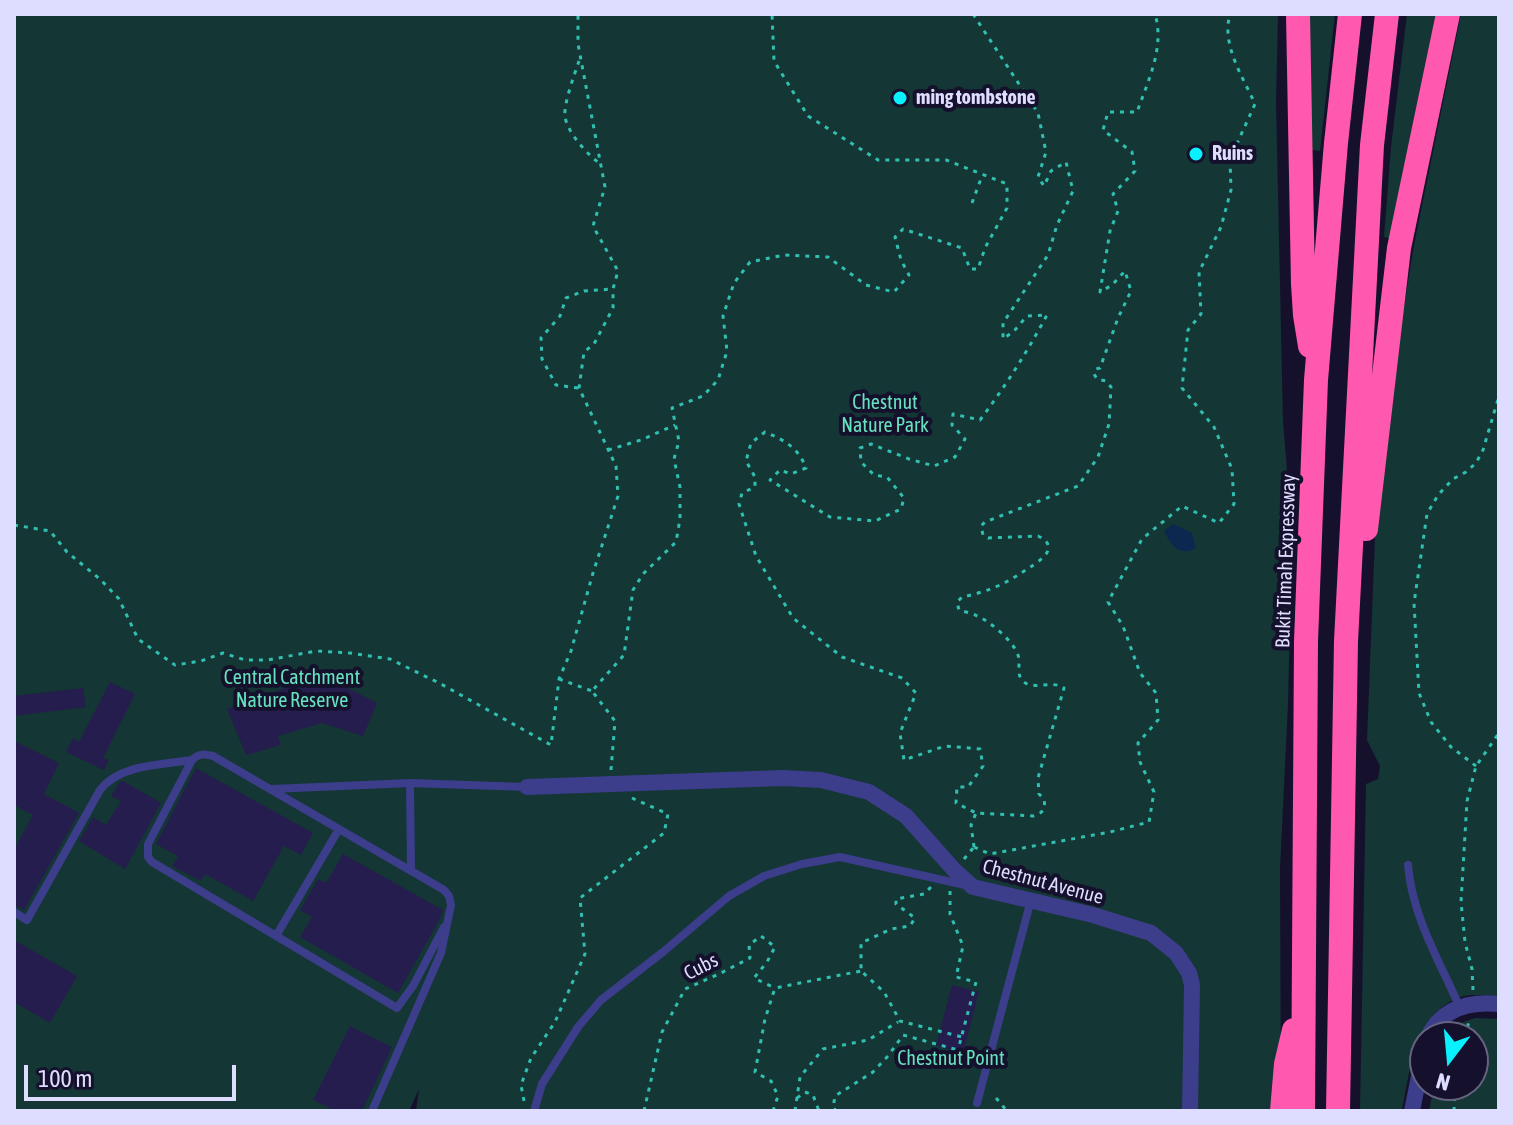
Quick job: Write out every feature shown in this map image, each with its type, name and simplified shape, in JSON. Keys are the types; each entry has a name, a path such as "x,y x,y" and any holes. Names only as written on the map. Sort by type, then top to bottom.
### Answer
{"highway":[{"path":"1298,14 1303,284 1316,380"},
{"name":"Bukit Timah Expressway","path":"1303,1111 1306,641 1316,380 1350,14"},
{"path":"1338,1111 1346,641 1372,145 1387,14"},
{"path":"1346,641 1366,536 1399,248 1448,14"},
{"path":"1282,1111 1286,1064 1304,989"}],"street":[{"name":"Chestnut Avenue","path":"527,787 783,778 821,780 869,792 906,816 973,887 1140,928 1176,953 1189,973 1192,985 1190,1111"},
{"path":"1440,1021 1466,1005 1499,1004"}],"lane":[{"path":"372,1111 441,953 450,916 451,905 444,890 213,756 204,754 192,760 148,844 148,857 152,862 397,1008 413,986 450,916"},
{"path":"14,912 27,920 100,790 110,779 124,771 192,760"},
{"path":"270,789 410,783 527,787"},
{"path":"410,783 411,871"},
{"path":"276,936 339,829"},
{"path":"534,1111 542,1084 578,1027 601,1000 729,896 764,876 802,864 840,857 973,887"},
{"path":"1408,865 1412,890 1437,962 1466,1005"},
{"path":"977,1103 1031,900"}],"path":[{"path":"14,525 50,531 67,552 119,599 138,639 175,665 201,661 223,653 245,660 268,660 316,651 390,659 551,745 559,679 571,651 618,496 616,466 579,388 584,352 594,344 613,308 613,289 618,271 593,226 605,187 580,57 578,14"},
{"path":"592,691 624,655 633,590 643,574 676,542 680,487 674,459 679,441 672,408 703,396 718,380 727,351 723,316 734,283 750,262 784,255 828,257 866,285 894,292 909,275 895,237 903,229 962,248 970,269 978,269 985,248 1007,208 1007,184 946,160 878,160 808,116 774,61 772,14"},
{"path":"973,14 1038,113 1046,152 1038,177 1044,186 1051,171 1066,162 1073,191 1057,225 1048,255 1003,323 1003,339 1027,316 1047,315 1016,371 980,420 953,414 952,425 965,439 955,457 934,466 871,444 860,448 861,462 874,475 887,477 904,498 901,509 875,521 830,517 770,480 780,470 791,474 806,468 802,457 785,440 765,432 751,443 746,461 755,477 755,487 742,493 739,504 756,556 793,618 842,657 902,678 916,693 900,733 904,760 945,746 980,749 983,766 968,787 957,787 956,803 976,813 1033,816 1045,807 1037,786 1038,778 1064,688 1057,684 1031,685 1024,682 1014,647 989,622 959,610 957,602 962,597 1006,583 1046,556 1048,544 1038,536 988,538 983,535 981,526 1078,486 1098,457 1109,424 1111,387 1094,374 1100,368 1131,291 1125,271 1100,292 1110,231 1118,211 1113,194 1135,171 1132,152 1103,130 1108,112 1137,112 1156,60 1159,27 1155,14"},
{"path":"976,813 971,825 974,847 990,854 1149,822 1154,792 1140,762 1138,743 1158,720 1156,693 1140,673 1123,626 1108,602 1142,539 1153,528 1182,506 1219,523 1234,504 1232,469 1214,427 1182,388 1188,330 1201,314 1199,272 1221,227 1231,190 1230,159 1255,104 1230,50 1227,22 1230,14"},
{"path":"580,57 564,116 577,142 600,164"},
{"path":"972,203 982,176"},
{"path":"579,388 556,385 542,359 541,338 560,316 566,298 584,291 613,289"},
{"path":"1476,766 1441,735 1431,722 1419,693 1414,603 1427,514 1438,495 1453,479 1476,463 1499,396"},
{"path":"608,450 675,425"},
{"path":"526,1111 521,1085 531,1058 555,1022 585,954 580,898 664,833 668,814 623,795 617,785 615,721 592,691 559,679"},
{"path":"1466,1005 1472,969 1465,942 1461,902 1467,801 1476,766 1499,733"},
{"path":"900,1021 884,992 861,971 861,943 891,929 910,926 915,918 896,904 896,899 924,894 939,879"},
{"path":"950,881 950,914 963,946 956,977 976,982 955,1061"},
{"name":"Cubs","path":"644,1111 662,1032 685,989 750,958 749,945 761,936 775,947 754,978 775,988"},
{"path":"773,1111 778,1096 771,1081 755,1072 765,1019 775,988 861,971"},
{"path":"795,1111 800,1077 823,1049 868,1040 900,1021 962,1037"},
{"path":"837,1111 833,1108 835,1096 873,1072 903,1035 958,1050"},
{"path":"797,1098 805,1092 813,1095 819,1111"},
{"path":"996,1098 1007,1111"}],"green space":[{"name":"Chestnut Nature Park","path":"14,14 1278,14 1276,103 1283,421 1292,532 1280,869 1281,1111 416,1111 419,1089 409,1111 14,1111"},
{"path":"1309,14 1335,14 1320,151 1310,150"},
{"path":"1407,14 1439,14 1392,239 1384,237"},
{"path":"1461,14 1499,14 1499,996 1461,997 1446,1005 1430,1021 1409,1021 1409,1076 1402,1111 1360,1111 1366,784 1378,779 1380,766 1367,740 1375,537 1393,376 1414,245"},
{"path":"1475,1018 1499,1019 1499,1111 1429,1111 1431,1101 1489,1101 1489,1021 1466,1021"}],"water":[{"path":"1173,524 1192,533 1196,548 1181,551 1173,545 1164,531"}],"building":[{"path":"322,675 377,703 363,736 322,723 278,736 281,745 246,755 227,709"},
{"path":"110,682 135,694 103,758 109,760 104,770 66,752 73,738 79,742"},
{"path":"83,688 86,707 14,716 14,696"},
{"path":"14,741 59,763 44,794 79,813 24,910 14,905 14,850 33,815 14,805"},
{"path":"196,768 313,833 301,855 284,846 253,901 205,874 201,881 172,866 178,856 156,844"},
{"path":"123,781 161,803 125,869 79,841 93,817 106,825 121,801 111,796"},
{"path":"343,854 443,910 398,993 300,937 312,917 300,910 318,879 326,883"},
{"path":"14,940 77,976 50,1023 14,1002"},
{"name":"Chestnut Point","path":"952,985 979,992 963,1053 936,1046"},
{"path":"350,1026 392,1047 362,1111 336,1111 313,1100"}],"place":[{"name":"ming tombstone","path":"900,98"},
{"name":"Ruins","path":"1196,154"}],"park label":[{"name":"Central Catchment Nature Reserve","path":"292,690"}]}
